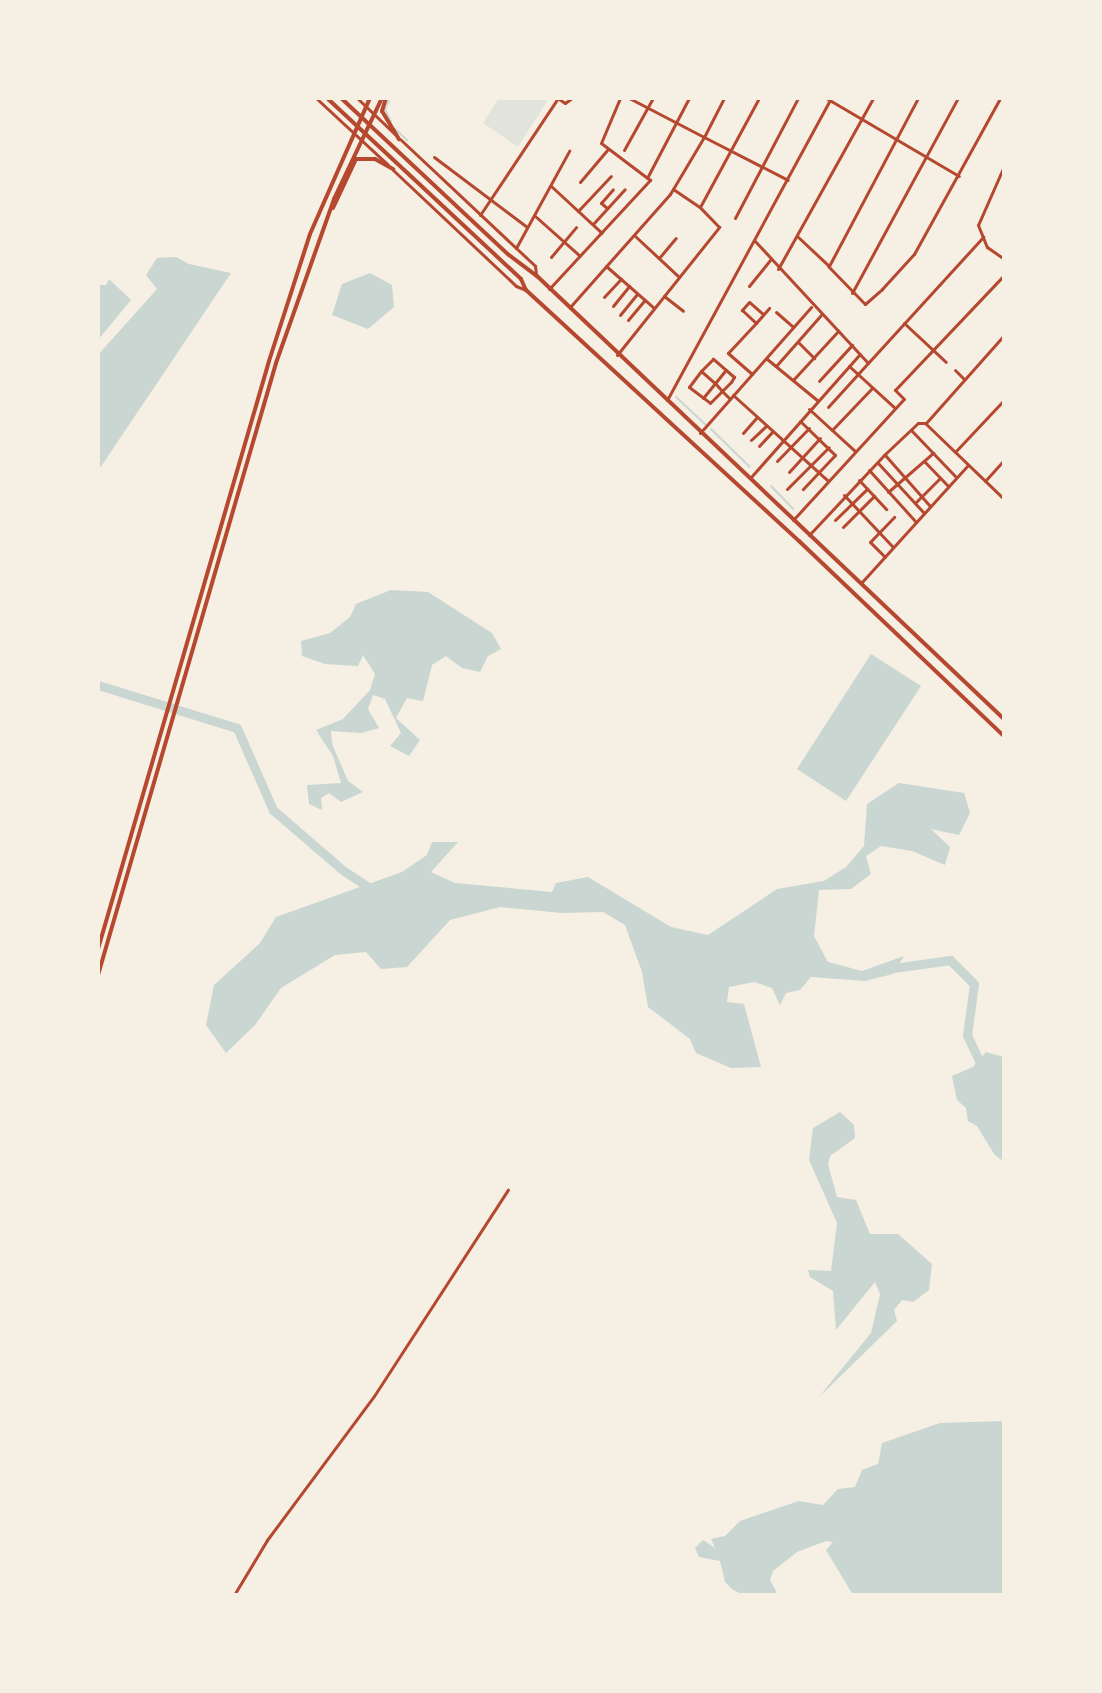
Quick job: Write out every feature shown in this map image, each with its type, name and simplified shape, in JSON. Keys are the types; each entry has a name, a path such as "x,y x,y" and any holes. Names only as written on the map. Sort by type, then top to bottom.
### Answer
{"main road":[{"path":"327,98 521,279 526,290 1004,736"},
{"path":"341,98 509,255 537,276 1004,719"},
{"path":"98,948 266,369 313,226 352,132 370,98"},
{"path":"98,975 276,363 329,215 360,140 384,98"},
{"path":"384,98 382,111 399,139"},
{"path":"342,186 356,159 363,157 393,169"},
{"path":"592,351 602,340"},
{"path":"196,609 203,611"},
{"path":"155,748 163,751"},
{"path":"107,914 115,916"}],"street":[{"path":"316,98 516,286 526,290"},
{"path":"357,98 535,266 537,276"},
{"path":"480,215 557,98 565,103 572,98"},
{"path":"549,289 650,180 607,150 600,139 620,98"},
{"path":"629,98 788,180"},
{"path":"624,150 653,98"},
{"path":"647,178 689,98"},
{"path":"569,308 673,189 724,98"},
{"path":"700,207 759,98"},
{"path":"735,218 798,98"},
{"path":"778,269 873,98"},
{"path":"828,266 918,98"},
{"path":"852,293 958,98"},
{"path":"797,236 865,304 914,254 1000,98"},
{"path":"667,401 829,99 959,176"},
{"path":"580,182 607,150"},
{"path":"516,248 569,151"},
{"path":"434,157 527,227"},
{"path":"1004,166 989,192 978,225 987,247 1004,259"},
{"path":"578,211 611,176"},
{"path":"550,185 602,233"},
{"path":"607,208 601,203 613,189"},
{"path":"593,224 625,189"},
{"path":"617,355 719,227 700,207 673,189"},
{"path":"533,215 580,256"},
{"path":"551,257 576,227"},
{"path":"634,235 679,277"},
{"path":"828,407 983,237"},
{"path":"659,258 676,238"},
{"path":"754,240 868,363"},
{"path":"749,286 771,259"},
{"path":"606,266 654,308"},
{"path":"793,520 904,399 895,390 1004,275"},
{"path":"604,297 621,279"},
{"path":"613,306 629,286"},
{"path":"620,315 637,294"},
{"path":"664,296 683,311"},
{"path":"628,320 645,300"},
{"path":"756,323 742,310 749,302 763,314"},
{"path":"700,433 812,305"},
{"path":"752,374 728,353 769,308"},
{"path":"776,312 793,327"},
{"path":"776,366 821,314"},
{"path":"904,323 946,362"},
{"path":"793,380 838,331"},
{"path":"926,423 1004,335"},
{"path":"798,342 814,358"},
{"path":"819,381 852,345"},
{"path":"860,354 874,356"},
{"path":"749,479 860,354"},
{"path":"766,358 817,400"},
{"path":"712,359 734,377 710,403 689,387 701,371 712,359"},
{"path":"849,366 895,408"},
{"path":"702,398 726,370"},
{"path":"955,370 964,379"},
{"path":"701,371 827,480"},
{"path":"832,430 872,388"},
{"path":"955,452 1004,400"},
{"path":"809,409 855,451"},
{"path":"746,416 750,411"},
{"path":"743,433 757,417"},
{"path":"799,420 835,455 803,489"},
{"path":"809,535 844,495 918,423 926,423 1004,499"},
{"path":"751,440 766,426"},
{"path":"777,461 809,428"},
{"path":"911,430 956,478"},
{"path":"759,446 772,432"},
{"path":"789,472 820,438"},
{"path":"787,489 829,447"},
{"path":"888,492 933,453"},
{"path":"884,455 930,506"},
{"path":"985,481 1004,460"},
{"path":"924,461 948,486"},
{"path":"877,462 924,513"},
{"path":"861,583 968,465"},
{"path":"869,470 916,522"},
{"path":"915,503 940,478"},
{"path":"859,480 886,509"},
{"path":"835,520 867,489"},
{"path":"844,495 893,547"},
{"path":"843,527 874,496"},
{"path":"885,557 870,542 894,517"},
{"path":"234,1595 267,1540 374,1396 508,1190"}],"shaded area":[{"path":"499,98 549,98 518,147 483,123"},
{"path":"176,257 189,264 231,273 98,471 98,355 157,289 146,275 157,258"},
{"path":"370,273 392,285 394,307 368,329 332,315 342,284"},
{"path":"109,279 131,300 98,340 98,285 106,285"},
{"path":"391,590 428,592 492,633 501,649 488,656 480,672 462,668 446,656 432,665 423,701 407,698 396,718 420,740 409,756 390,746 401,733 385,699 373,695 368,709 379,728 361,733 331,731 332,744 348,781 363,792 341,802 329,793 321,798 322,810 309,804 307,785 341,783 333,756 316,730 343,719 370,690 375,674 363,655 358,666 325,664 302,656 301,641 330,633 350,617 356,604"},
{"path":"871,654 921,686 846,801 797,769"},
{"path":"899,783 964,793 970,813 959,835 931,829 950,847 945,865 912,851 881,846 866,856 871,874 851,889 819,890 814,936 828,962 862,971 904,956 893,974 865,981 811,977 800,990 786,993 780,1005 772,988 754,982 729,987 727,1002 744,1004 761,1067 731,1068 696,1053 690,1039 648,1007 642,972 625,925 603,912 562,913 500,907 450,920 407,967 381,969 366,952 335,955 281,988 255,1025 226,1053 206,1025 214,985 260,943 276,917 402,872 427,855 432,842 458,842 431,872 455,883 552,892 556,883 588,877 671,927 708,935 777,889 824,881 846,867 864,846 867,804"},
{"path":"986,1052 1004,1057 1004,1162 994,1154 977,1126 968,1121 966,1108 957,1100 952,1076 973,1067"},
{"path":"840,1112 854,1125 855,1138 830,1156 828,1164 837,1197 856,1200 870,1234 898,1234 932,1264 929,1290 913,1302 902,1300 894,1310 897,1321 818,1398 871,1333 880,1294 875,1282 836,1330 833,1291 810,1277 808,1270 831,1271 837,1223 809,1160 813,1128"},
{"path":"1004,1421 1004,1595 853,1595 826,1550 833,1542 826,1541 797,1552 773,1571 770,1580 778,1595 744,1595 725,1582 720,1561 699,1557 695,1548 703,1540 715,1548 711,1539 725,1536 740,1521 799,1501 823,1505 838,1489 855,1487 862,1470 878,1464 882,1443 940,1423"}],"waterway":[{"path":"390,98 385,109 391,122"},
{"path":"394,128 407,140"},
{"path":"676,397 705,424"},
{"path":"711,429 750,467"},
{"path":"771,486 793,509"},
{"path":"98,685 237,728 273,810 344,871 375,891"},
{"path":"886,969 950,960 974,984 967,1035 983,1070"}]}
